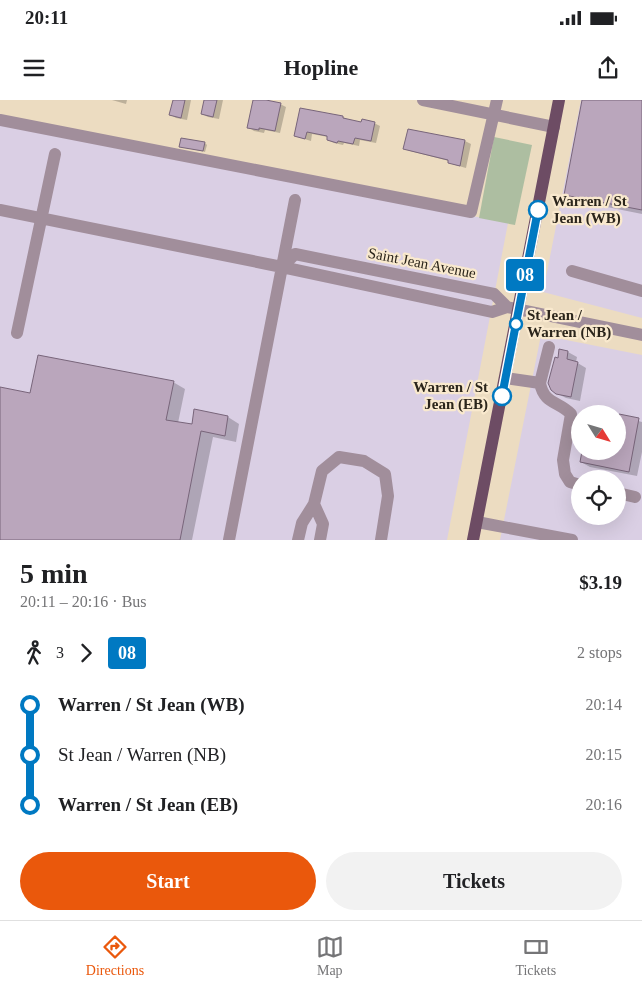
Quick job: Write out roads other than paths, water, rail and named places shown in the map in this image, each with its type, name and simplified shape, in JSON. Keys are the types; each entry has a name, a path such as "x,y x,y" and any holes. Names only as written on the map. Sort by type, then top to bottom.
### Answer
{"main road":[{"path":"473,540 505,378 513,309 559,100"}],"street":[{"path":"423,100 554,127"},
{"path":"0,120 471,212 497,100"},
{"path":"17,333 55,154"},
{"path":"229,540 295,200"},
{"path":"0,210 492,312 513,309 642,335"},
{"path":"572,271 642,291"},
{"path":"549,347 540,383 544,397 571,414 563,460 564,468 571,482"},
{"path":"505,378 540,383"},
{"path":"298,540 302,523 314,504 322,471 339,457 364,461 385,474 388,496 381,540"},
{"path":"626,495 634,497"},
{"path":"314,504 323,524 320,540"},
{"path":"477,522 572,540"}],"place":[{"name":"Warren / St Jean (WB)","path":"538,210"},
{"name":"St Jean / Warren (NB)","path":"516,324"},
{"name":"Warren / St Jean (EB)","path":"502,396"}]}
